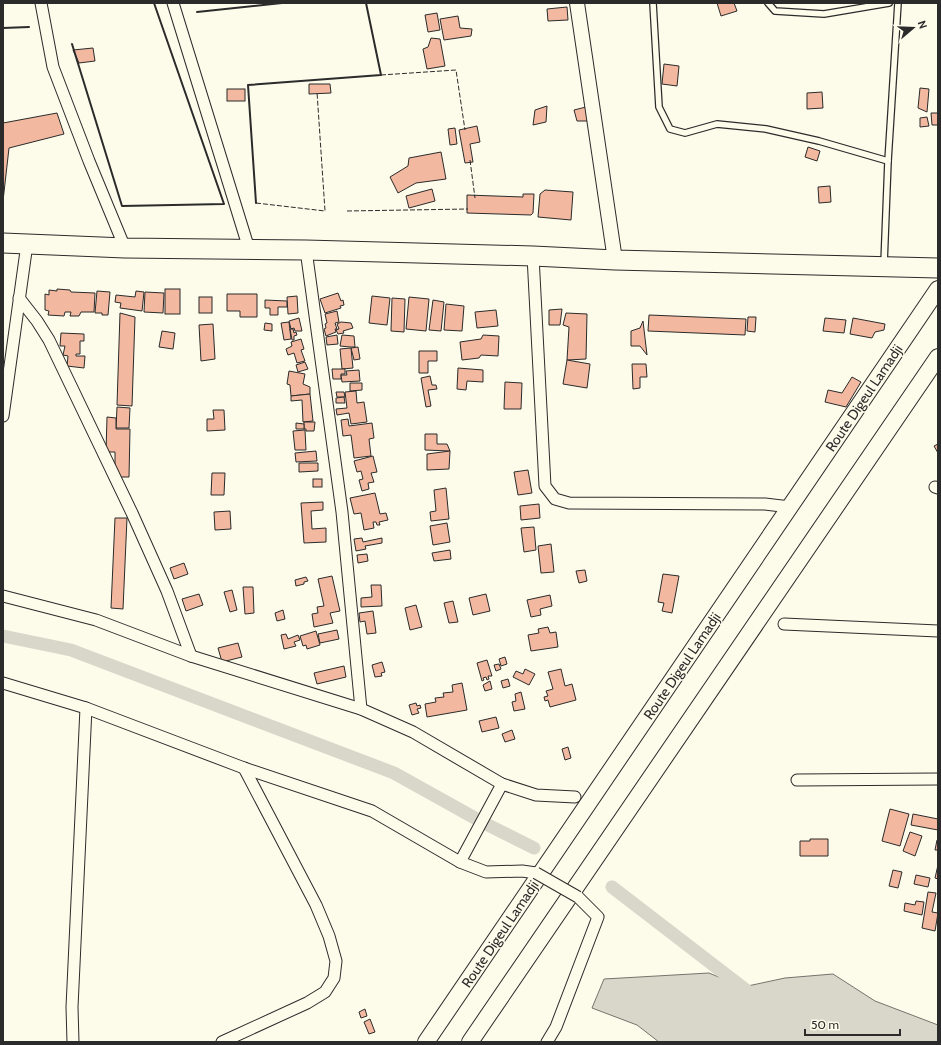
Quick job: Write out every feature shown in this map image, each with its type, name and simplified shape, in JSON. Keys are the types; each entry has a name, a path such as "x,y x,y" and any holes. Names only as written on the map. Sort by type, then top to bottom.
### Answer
{"highway":[{"path":"3,243 125,248 306,250 938,268"}],"main road":[{"name":"Route Digeul Lamadji","path":"426,1042 938,289"},
{"path":"470,1042 938,357"}],"street":[{"path":"41,3 53,67 89,161 125,248"},
{"path":"173,3 249,249"},
{"path":"577,3 615,260"},
{"path":"3,416 27,244"},
{"path":"306,250 342,512 361,709"},
{"path":"533,256 545,486 555,499 570,503 582,504 765,504 790,507"},
{"path":"19,298 45,334 60,362 142,534 167,591 191,656"},
{"path":"3,596 96,620 191,656 361,709 413,732 502,784 536,796 575,797"},
{"path":"784,624 938,631"},
{"path":"3,683 86,708 244,768 372,811 460,862 486,872 522,871 536,873 578,897 598,918 556,1027 547,1042"},
{"path":"73,1042 72,1007 86,708"},
{"path":"222,1042 307,1004 325,992 334,978 336,962 329,936 316,905 244,768"},
{"path":"797,780 938,779"},
{"path":"460,862 502,784"}],"lane":[{"path":"653,3 659,107 670,129 685,133 717,124 766,129 819,141 888,161"},
{"path":"768,3 775,11 824,14 889,3"},
{"path":"884,266 888,161 898,3"}],"shaded area":[{"path":"709,973 743,987 785,978 833,974 875,1001 938,1025 938,1042 659,1042 637,1025 592,1008 604,979"}],"building":[{"path":"717,3 734,3 737,11 721,16"},
{"path":"567,7 568,20 548,21 547,9"},
{"path":"437,13 440,30 428,32 425,15"},
{"path":"458,16 460,28 472,29 471,36 444,40 440,19"},
{"path":"431,38 440,39 445,66 427,69 423,49 428,47"},
{"path":"93,48 95,61 79,63 73,50"},
{"path":"664,64 679,66 677,86 662,84"},
{"path":"309,84 330,84 331,93 309,94"},
{"path":"920,88 929,89 927,112 918,108"},
{"path":"227,89 245,89 245,101 227,101"},
{"path":"822,92 823,108 807,109 807,93"},
{"path":"547,106 546,122 533,125 535,110"},
{"path":"586,107 589,121 577,121 574,110"},
{"path":"57,113 64,134 9,148 3,201 3,123"},
{"path":"931,113 938,113 938,125 932,125"},
{"path":"927,117 929,126 920,127 920,118"},
{"path":"477,126 480,142 470,144 473,162 465,163 459,130"},
{"path":"455,128 457,144 450,145 448,129"},
{"path":"808,147 820,151 817,161 805,157"},
{"path":"441,152 446,179 416,183 398,193 390,177 408,166 409,158"},
{"path":"830,186 831,202 819,203 818,187"},
{"path":"432,189 435,201 409,208 406,196"},
{"path":"545,190 573,192 571,220 538,217 540,194"},
{"path":"523,194 534,194 533,213 531,215 467,213 467,195 523,197"},
{"path":"57,289 70,290 71,292 95,293 94,312 81,312 79,316 70,316 71,312 65,312 64,316 48,315 49,311 45,310 45,294 49,295 49,290 57,291"},
{"path":"165,289 180,289 180,314 165,314"},
{"path":"97,291 110,292 108,315 95,313"},
{"path":"136,291 144,292 142,311 120,308 121,303 115,302 116,295 135,297"},
{"path":"145,292 164,293 163,313 144,312"},
{"path":"338,293 341,301 343,300 344,305 340,306 341,308 325,313 320,299"},
{"path":"227,294 257,294 257,317 240,317 240,311 227,311"},
{"path":"297,296 298,313 288,314 287,297"},
{"path":"372,296 390,298 387,325 369,323"},
{"path":"199,297 212,297 212,313 199,313"},
{"path":"409,297 429,299 426,331 406,329"},
{"path":"392,298 405,299 404,332 391,331"},
{"path":"265,300 287,301 287,307 278,307 278,315 270,315 270,308 265,308"},
{"path":"433,300 444,302 441,331 429,330"},
{"path":"446,304 464,306 462,331 444,330"},
{"path":"562,309 560,325 549,325 549,310"},
{"path":"496,310 498,326 477,328 475,312"},
{"path":"337,311 339,322 335,323 337,329 335,329 336,332 326,336 324,329 326,328 325,324 327,323 325,314"},
{"path":"120,313 135,317 132,406 117,405"},
{"path":"566,313 587,314 586,359 567,360 569,327 563,325"},
{"path":"649,315 746,319 745,335 648,331"},
{"path":"748,317 756,317 755,332 747,331"},
{"path":"299,318 302,331 295,331 294,328 291,329 289,321"},
{"path":"825,318 846,320 844,333 823,331"},
{"path":"853,318 885,324 884,330 875,332 872,338 850,334"},
{"path":"643,321 647,355 640,346 631,346 631,331 640,328"},
{"path":"289,322 291,339 284,340 281,323"},
{"path":"341,322 351,323 353,328 343,331 344,333 338,334 336,330 339,329 337,324"},
{"path":"265,323 272,324 272,331 264,330"},
{"path":"213,324 215,359 201,361 199,325"},
{"path":"290,329 293,329 294,333 296,332 297,335 294,336 294,340 292,340"},
{"path":"162,331 175,333 173,349 159,347"},
{"path":"61,333 84,334 84,341 80,341 80,354 76,354 76,356 85,356 84,368 67,366 68,356 63,355 65,346 60,346"},
{"path":"337,335 338,344 327,345 326,337"},
{"path":"342,335 354,336 355,347 340,346"},
{"path":"483,335 499,336 498,356 481,355 479,358 462,360 460,342 481,339"},
{"path":"301,339 304,349 301,350 305,361 297,363 294,353 288,355 286,349 292,346 291,342"},
{"path":"358,347 360,359 354,360 351,348"},
{"path":"351,348 353,368 342,369 340,349"},
{"path":"419,351 437,351 437,361 428,361 428,373 419,373"},
{"path":"567,360 590,364 587,388 563,384"},
{"path":"305,362 308,369 298,372 296,365"},
{"path":"632,364 646,364 647,377 640,377 640,388 633,389"},
{"path":"458,368 483,370 483,382 467,381 466,390 457,389"},
{"path":"332,369 345,369 345,374 341,374 341,379 333,379"},
{"path":"359,370 360,381 342,382 341,375 347,375 346,371"},
{"path":"289,371 305,374 303,384 310,387 310,394 291,396 290,385 287,384"},
{"path":"430,376 432,385 436,385 437,389 428,390 431,406 426,407 421,378"},
{"path":"852,377 861,382 846,407 825,402 828,390 842,393"},
{"path":"505,382 522,383 521,409 504,409"},
{"path":"350,383 362,383 362,390 350,391"},
{"path":"356,391 357,403 364,402 367,422 351,424 349,413 337,415 336,409 347,408 345,392"},
{"path":"336,392 344,392 345,397 337,397"},
{"path":"310,394 313,421 303,422 302,400 291,401 291,396"},
{"path":"344,397 345,403 336,403 336,398"},
{"path":"117,407 130,408 129,428 116,428"},
{"path":"213,410 224,410 225,430 207,431 207,419 214,419"},
{"path":"107,417 116,418 116,429 130,429 129,477 120,477 115,465 115,452 106,452"},
{"path":"348,419 349,426 372,423 374,438 369,439 371,456 354,458 351,435 343,436 341,420"},
{"path":"304,422 315,422 314,431 306,431 306,429 304,429"},
{"path":"296,423 304,424 304,429 296,429"},
{"path":"305,430 306,450 295,450 293,431"},
{"path":"425,434 437,434 437,444 447,444 450,451 425,450"},
{"path":"938,444 938,453 934,446"},
{"path":"316,451 317,461 296,462 295,453"},
{"path":"450,451 449,469 427,470 427,454"},
{"path":"373,456 377,472 371,473 374,482 368,483 369,489 362,491 359,480 363,479 361,471 357,472 354,461"},
{"path":"299,463 318,463 318,471 299,472"},
{"path":"528,470 532,493 518,495 514,472"},
{"path":"212,473 225,473 224,495 211,495"},
{"path":"313,479 322,479 322,487 313,487"},
{"path":"446,488 449,519 431,521 430,512 436,511 434,490"},
{"path":"375,493 380,514 386,513 388,520 379,522 380,525 373,522 374,528 364,530 361,513 354,514 350,498"},
{"path":"323,502 323,510 311,511 312,529 326,528 326,542 304,543 301,503"},
{"path":"539,504 540,518 521,520 520,506"},
{"path":"230,511 231,529 215,530 214,512"},
{"path":"115,518 127,518 123,609 111,608"},
{"path":"447,523 450,542 433,545 430,526"},
{"path":"534,527 536,550 524,552 521,528"},
{"path":"362,538 363,542 382,538 382,543 365,546 366,549 356,551 354,539"},
{"path":"551,544 554,572 541,573 538,546"},
{"path":"450,550 451,559 434,561 432,553"},
{"path":"367,554 368,561 358,563 357,555"},
{"path":"184,563 188,574 174,579 170,568"},
{"path":"585,570 587,581 579,583 576,571"},
{"path":"663,574 679,576 672,613 662,611 664,603 658,602"},
{"path":"332,576 340,611 330,613 333,623 314,627 312,614 318,613 317,607 324,606 318,579"},
{"path":"306,577 308,581 304,582 304,584 296,586 295,580"},
{"path":"371,585 381,585 382,606 361,607 361,598 372,597"},
{"path":"243,587 253,587 254,613 245,614"},
{"path":"232,590 237,610 230,612 224,592"},
{"path":"199,594 203,605 186,611 182,599"},
{"path":"486,594 490,611 473,615 469,598"},
{"path":"550,595 552,606 540,609 541,615 531,617 527,600"},
{"path":"453,601 458,622 449,623 444,603"},
{"path":"416,605 422,627 410,630 405,608"},
{"path":"283,610 285,619 277,621 275,613"},
{"path":"373,611 376,633 367,634 365,621 360,622 359,613"},
{"path":"548,627 550,633 556,632 558,647 531,651 528,635 539,633 538,629"},
{"path":"337,630 339,639 320,643 318,634"},
{"path":"316,631 320,645 307,649 306,645 303,646 300,636"},
{"path":"286,634 288,639 298,635 300,640 294,642 296,646 284,649 281,635"},
{"path":"238,643 242,657 222,662 218,648"},
{"path":"505,657 507,664 501,666 499,659"},
{"path":"487,660 492,676 488,676 489,679 487,680 486,677 483,678 484,680 482,681 477,663"},
{"path":"382,662 385,672 381,673 382,676 375,677 372,665"},
{"path":"499,664 501,669 496,671 494,665"},
{"path":"344,666 346,677 317,684 314,673"},
{"path":"525,669 535,674 529,685 513,677 516,671 523,674"},
{"path":"561,669 565,686 572,684 576,700 550,707 548,700 545,701 544,697 548,696 546,691 553,689 548,672"},
{"path":"508,679 510,686 503,688 501,681"},
{"path":"490,681 492,689 485,691 483,685"},
{"path":"462,683 467,710 427,717 425,704 436,702 435,698 444,697 443,693 453,692 452,685"},
{"path":"521,692 525,709 514,711 512,702 516,701 515,694"},
{"path":"416,703 417,706 420,705 421,708 417,709 419,713 412,715 409,705"},
{"path":"496,717 499,728 482,732 479,721"},
{"path":"512,730 515,739 505,742 502,734"},
{"path":"568,747 571,758 565,760 562,749"},
{"path":"890,809 909,814 900,846 882,841"},
{"path":"913,814 938,819 938,830 911,825"},
{"path":"910,832 922,836 915,856 903,851"},
{"path":"810,839 828,839 828,856 800,856 800,841 810,841"},
{"path":"937,840 938,850 935,850"},
{"path":"938,865 938,879 935,878"},
{"path":"893,870 902,872 898,888 889,886"},
{"path":"916,875 930,878 928,887 914,884"},
{"path":"928,892 936,893 932,912 938,913 935,931 922,928"},
{"path":"916,901 924,902 922,915 904,911 905,903 915,905"},
{"path":"365,1009 367,1016 361,1018 359,1012"},
{"path":"370,1019 375,1032 369,1034 364,1022"}],"waterway":[{"path":"3,636 71,650 394,773 482,822 534,848"},
{"path":"612,887 755,997"}],"fence":[{"path":"381,75 456,70 465,130"},
{"path":"256,203 325,211 317,92"},
{"path":"470,160 475,198"},
{"path":"347,211 468,209"}],"wall":[{"path":"72,44 122,206 224,204 154,3"},
{"path":"197,12 282,3"},
{"path":"256,203 248,85 381,75 366,3"},
{"path":"3,28 29,27"}]}
